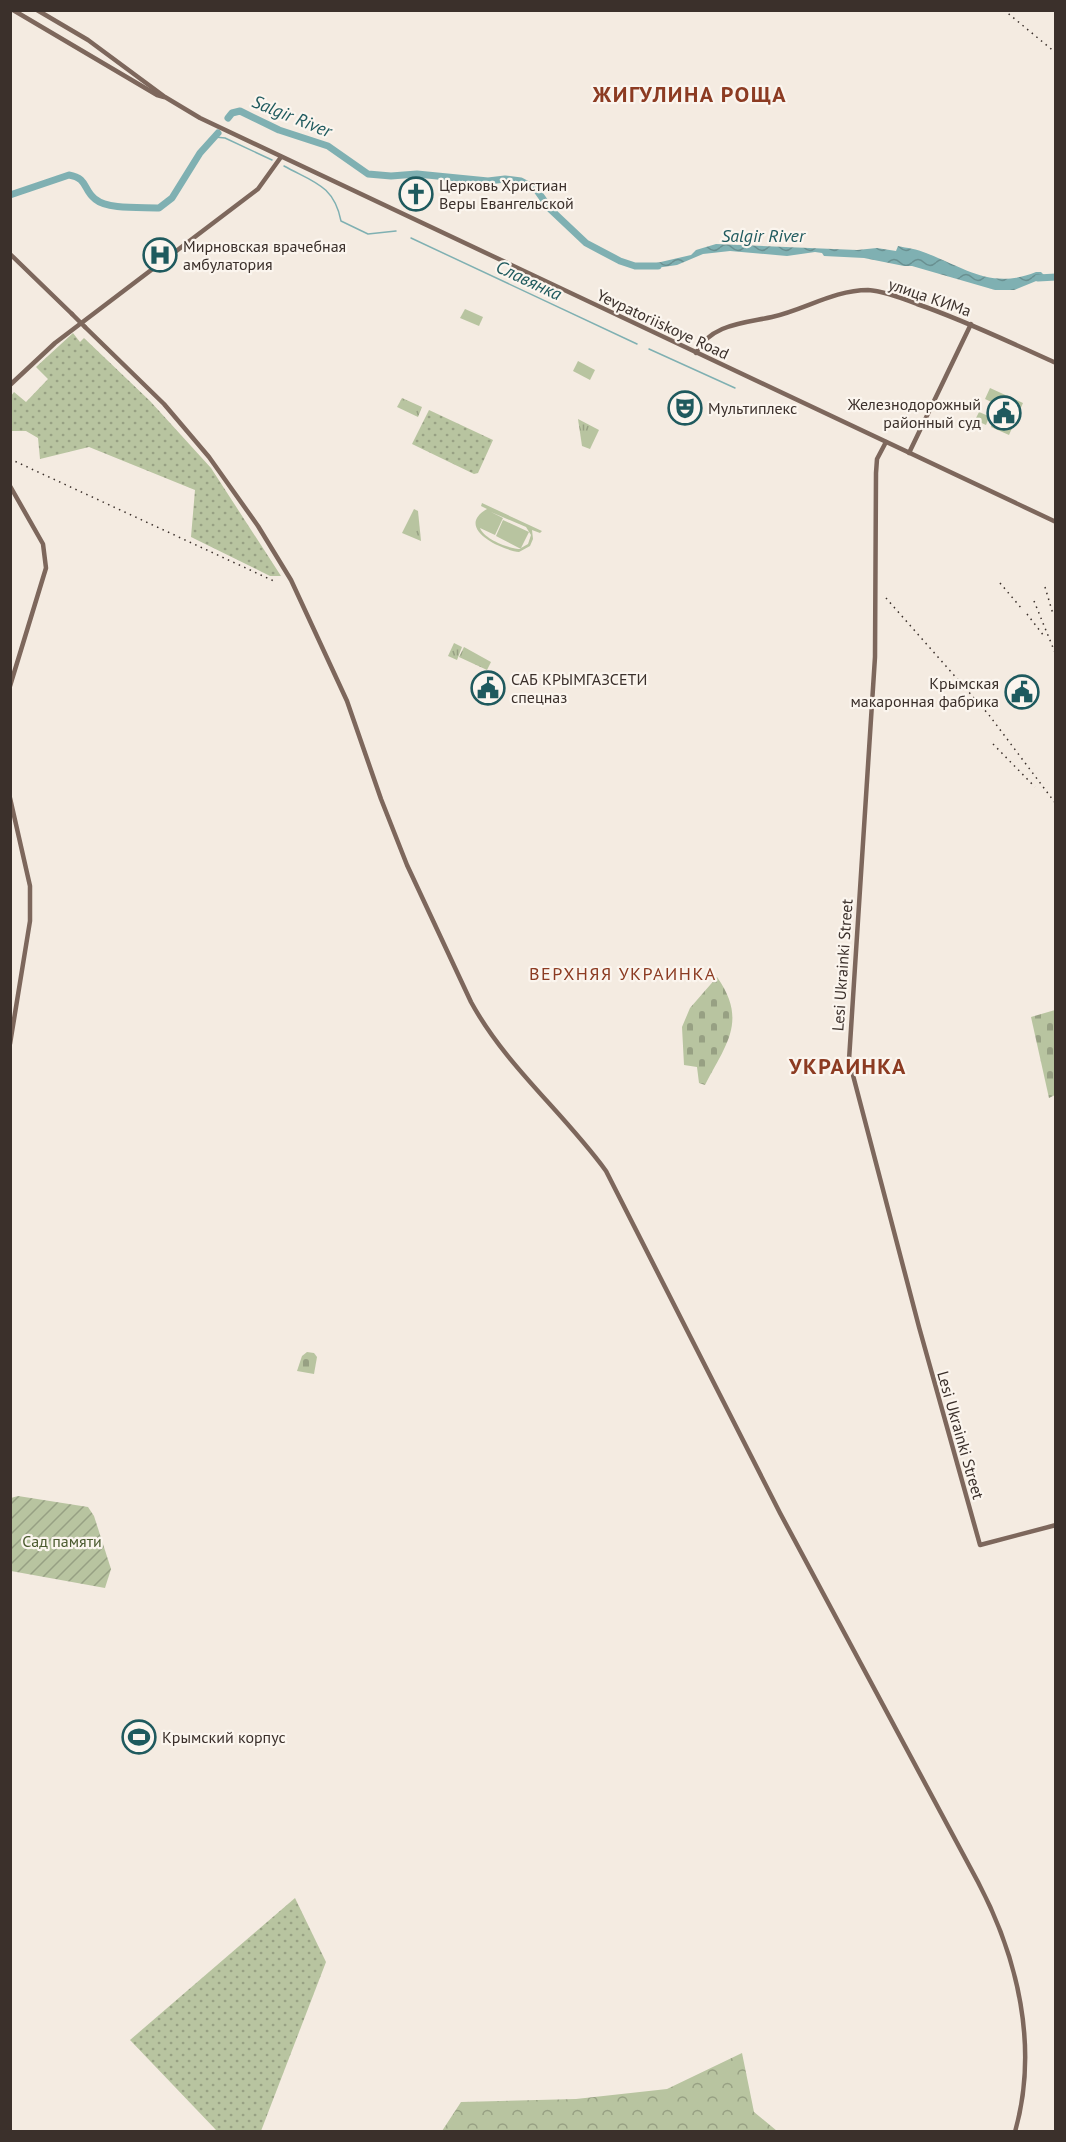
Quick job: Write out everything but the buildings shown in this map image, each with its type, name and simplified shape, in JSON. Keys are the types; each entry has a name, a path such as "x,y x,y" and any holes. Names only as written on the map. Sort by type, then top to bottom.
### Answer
{"main road":[{"path":"37,10 88,40"},
{"path":"43,10 165,97"},
{"path":"13,11 157,95 165,97"},
{"name":"Yevpatoriiskoye Road","path":"165,97 200,118 281,157 1056,522"},
{"path":"10,386 55,343 258,189 281,157"},
{"path":"10,254 164,404 202,448 245,506 291,580 347,701 401,851 471,1002 485,1027 508,1059 584,1143 606,1171 785,1522 985,1894 1011,1961 1021,2003 1023,2087 1015,2132"},
{"name":"улица КИМа","path":"696,353 704,342 729,326 776,316 839,294 868,290 889,294 971,324 1056,363"},
{"path":"909,453 971,324"},
{"name":"Lesi Ukrainki Street","path":"886,442 878,459 876,473 875,657 849,1060 919,1327 981,1545 1056,1525"},
{"path":"10,486 43,544 46,557 46,568 10,686"},
{"path":"10,798 25,861 30,901 30,921 10,1044"}],"green space":[{"path":"465,309 483,317 479,326 460,318"},
{"path":"73,333 80,342 84,338 150,401 211,468 281,576 270,576 191,537 195,490 89,447 40,459 38,438 26,431 11,431 11,396 14,392 26,402 48,379 36,367"},
{"path":"578,361 595,370 590,380 573,371"},
{"path":"990,388 1023,403 1009,435 991,427 993,422 988,420 986,425 975,420 979,412 1010,425 1017,410 985,399"},
{"path":"402,398 422,407 418,417 397,407"},
{"path":"429,410 493,440 478,473 474,474 412,444"},
{"path":"578,419 599,430 590,449 582,446"},
{"path":"482,503 542,531 540,533 532,530 533,539 530,546 519,552 492,543 478,530 476,523 478,516 487,509 481,506","holes":["491,512 526,527 531,535 528,544 521,548 529,532 503,520 496,536 521,549 497,543 486,536 480,528 495,535 503,518"]},
{"path":"414,509 418,511 421,541 402,533"},
{"path":"454,643 462,647 457,660 448,656"},
{"path":"464,647 491,662 487,670 459,657"},
{"path":"717,977 731,1007 732,1020 726,1044 705,1085 699,1083 697,1067 684,1065 682,1027 690,1008"},
{"path":"1055,1010 1055,1095 1049,1098 1031,1017"},
{"path":"307,1352 314,1353 317,1357 314,1374 297,1371 302,1356"},
{"name":"Сад памяти","path":"18,1496 88,1507 94,1516 111,1569 105,1588 11,1571 11,1498"},
{"path":"295,1898 326,1962 261,2131 217,2131 130,2040"},
{"path":"742,2053 754,2112 777,2131 442,2131 461,2102 576,2099 667,2089"}],"water":[{"path":"716,244 857,250 877,248 896,251 898,246 923,252 992,278 1006,279 1036,272 1041,272 1046,277 1014,290 995,290 912,266 864,258 824,256 822,253 815,252 787,256 730,251 703,254 677,265 649,269 652,264 691,255 696,250"}],"waterway":[{"name":"Salgir River","path":"228,118 232,113 240,111 279,130 328,146 368,174 391,176 417,174 488,181 505,179 521,181 536,189 550,209 586,243 620,261 635,266 658,266"},
{"name":"Salgir River","path":"10,195 69,175 79,179 91,196 101,203 135,208 159,208 172,198 200,153 218,133"},
{"name":"Славянка","path":"215,137 225,138 272,160"},
{"name":"Славянка","path":"284,166 313,181 328,192 338,209 341,221 368,234 396,231"},
{"name":"Славянка","path":"411,238 637,344"},
{"name":"Salgir River","path":"1038,278 1056,277"},
{"name":"Славянка","path":"649,349 735,388"}],"railway":[{"path":"1004,10 1056,53"},
{"path":"10,459 276,582"},
{"path":"1000,583 1022,609"},
{"path":"1045,587 1053,614"},
{"path":"886,598 989,715 1056,804"},
{"path":"1034,601 1056,655"},
{"path":"1027,614 1044,636"},
{"path":"993,744 1035,787"}],"place":[{"name":"Церковь Христиан Веры Евангельской","path":"416,194"},
{"name":"Мирновская врачебная амбулатория","path":"160,255"},
{"name":"Мультиплекс","path":"685,408"},
{"name":"Железнодорожный районный суд","path":"1004,413"},
{"name":"САБ КРЫМГАЗСЕТИ спецназ","path":"488,688"},
{"name":"Крымская макаронная фабрика","path":"1022,692"},
{"name":"Крымский корпус","path":"139,1737"}],"district":[{"name":"ЖИГУЛИНА РОЩА","path":"690,94"},
{"name":"ВЕРХНЯЯ УКРАИНКА","path":"623,973"},
{"name":"УКРАИНКА","path":"848,1066"}]}
